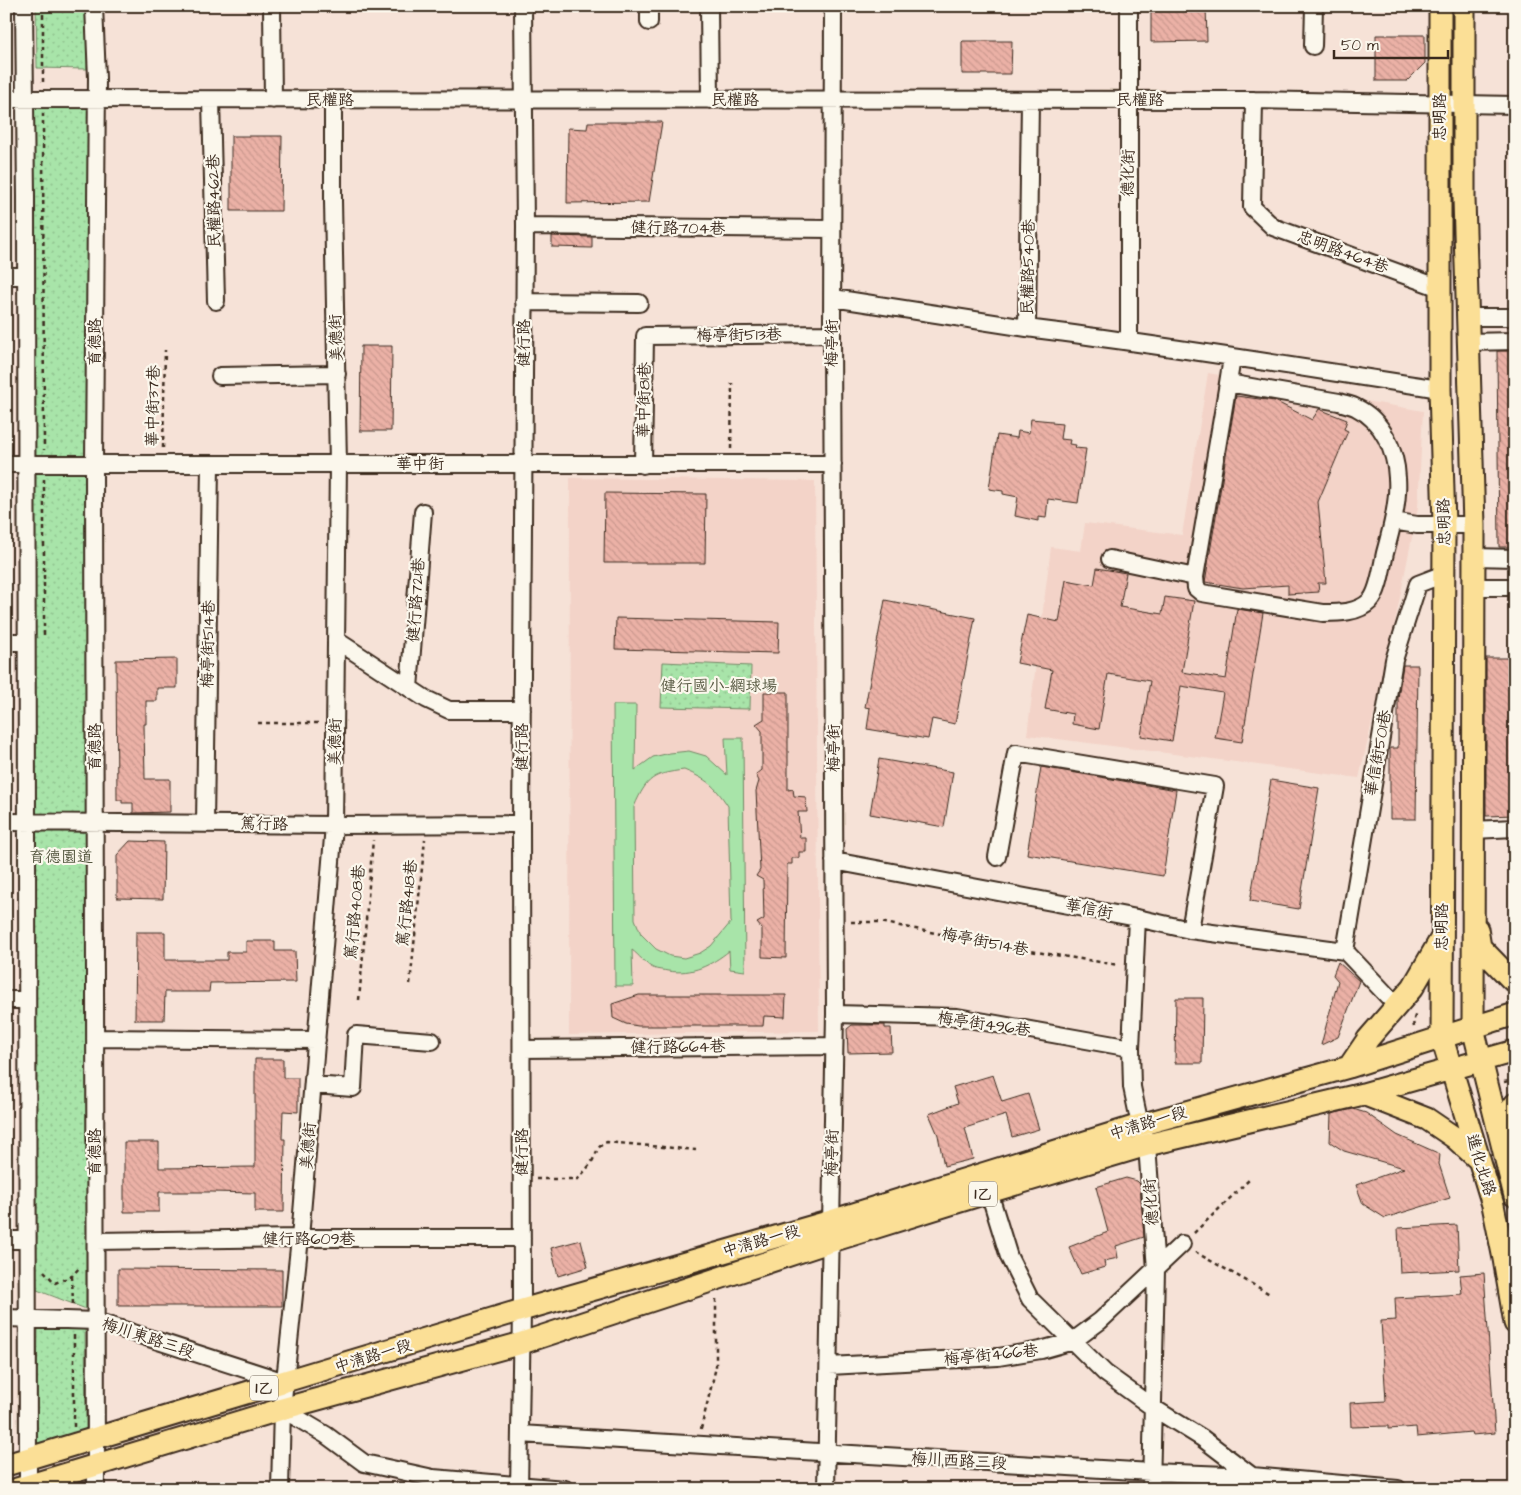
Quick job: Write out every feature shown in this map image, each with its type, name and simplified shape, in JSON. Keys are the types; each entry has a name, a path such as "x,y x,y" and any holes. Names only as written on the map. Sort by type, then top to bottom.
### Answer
{"main road":[{"name":"忠明路","path":"1440,6 1440,389 1444,524 1442,1038"},
{"name":"忠明路","path":"1464,6 1464,199 1474,525 1473,1028"},
{"path":"1473,909 1480,947 1515,981"},
{"path":"1349,1067 1368,1039 1413,987 1442,937"},
{"name":"中清路一段","path":"24,1488 282,1409 522,1343 716,1279 831,1231 1140,1125 1349,1067 1515,1014"},
{"name":"進化北路","path":"1473,1028 1514,1190"},
{"name":"進化北路","path":"1442,1038 1493,1205 1515,1323"},
{"name":"中清路一段","path":"6,1466 522,1310 989,1192 1148,1146 1362,1094 1515,1051"},
{"path":"1362,1094 1427,1119 1455,1138 1480,1161"},
{"path":"1502,1138 1509,1112 1515,1104"}],"street":[{"path":"24,6 28,1459 24,1488"},
{"name":"育德路","path":"94,6 97,100 94,464 96,1489"},
{"path":"272,6 273,100"},
{"name":"健行路","path":"520,1487 522,1343 521,824 525,226 523,6"},
{"path":"709,6 710,100"},
{"name":"梅亭街","path":"826,1489 835,1014 832,334 833,6"},
{"name":"德化街","path":"1128,6 1129,340"},
{"path":"1313,46 1314,6"},
{"name":"民權路","path":"6,100 1254,100 1515,105"},
{"name":"民權路462巷","path":"211,100 216,301"},
{"name":"民權路540巷","path":"833,298 1027,328 1030,100"},
{"name":"忠明路464巷","path":"1254,100 1252,207 1273,227 1440,288"},
{"name":"美德街","path":"282,1409 314,1085 334,825 338,374 333,201 333,101"},
{"name":"健行路704巷","path":"525,226 832,229"},
{"path":"6,276 25,276"},
{"path":"524,302 639,303"},
{"path":"1468,317 1515,317"},
{"path":"1027,328 1129,340 1232,358 1440,389"},
{"name":"梅亭街513巷","path":"645,336 832,334"},
{"name":"華中街81巷","path":"643,465 645,336"},
{"path":"1468,342 1515,342"},
{"path":"1228,383 1339,402 1356,407 1372,418 1387,437 1397,478 1393,521 1377,586 1371,600 1358,608 1343,613 1323,613 1202,593 1196,588 1195,576 1232,358"},
{"path":"220,376 338,374"},
{"name":"華中街","path":"6,464 833,464"},
{"name":"梅亭街514巷","path":"206,824 210,464"},
{"name":"健行路721巷","path":"410,688 423,512"},
{"path":"1393,521 1417,525 1474,525"},
{"path":"1474,557 1515,558"},
{"path":"1110,559 1195,576"},
{"name":"華信街501巷","path":"1345,951 1394,660 1418,584 1444,574"},
{"path":"1474,587 1515,587"},
{"path":"336,640 426,699 448,710 522,710"},
{"path":"6,642 26,642"},
{"path":"997,857 1016,753 1215,786 1190,930"},
{"name":"篤行路","path":"6,822 334,825 521,824"},
{"path":"1473,830 1515,828"},
{"name":"華信街","path":"834,860 1137,918 1190,930 1345,951"},
{"name":"德化街","path":"1137,918 1131,1048 1132,1087 1140,1125 1148,1146 1156,1270 1151,1489"},
{"path":"1345,951 1397,1006"},
{"path":"6,1000 27,1000"},
{"name":"梅亭街496巷","path":"835,1014 957,1017 1131,1048"},
{"path":"314,1085 352,1088 356,1035 432,1041"},
{"path":"95,1038 317,1040"},
{"name":"健行路664巷","path":"522,1049 834,1046"},
{"path":"989,1192 1009,1257 1030,1299 1105,1373 1152,1407 1202,1438 1252,1476"},
{"name":"健行路609巷","path":"96,1241 300,1238 522,1238"},
{"path":"6,1240 27,1240"},
{"name":"梅亭街466巷","path":"829,1366 998,1357 1041,1350 1073,1341 1100,1321 1182,1244"},
{"name":"梅川東路三段","path":"6,1318 96,1321 285,1382"},
{"path":"282,1409 326,1436 364,1464 433,1478 520,1487 565,1489"},
{"path":"280,1489 282,1409"},
{"name":"梅川西路三段","path":"520,1434 1151,1472 1252,1476 1398,1489"}],"path":[{"path":"43,6 44,643"},
{"name":"華中街37巷","path":"162,464 165,350"},
{"path":"731,464 732,383"},
{"path":"258,722 335,724"},
{"name":"篤行路408巷","path":"359,1000 374,825"},
{"name":"篤行路418巷","path":"410,984 426,825"},
{"name":"梅亭街514巷","path":"834,922 880,922 1011,948 1135,967"},
{"path":"522,1179 578,1179 592,1162 597,1149 602,1143 696,1150"},
{"path":"1250,1179 1182,1244 1270,1294"},
{"path":"44,1262 44,1272 55,1283 72,1276 80,1266"},
{"path":"72,1276 74,1445"},
{"path":"697,1445 716,1367 716,1279"}],"shaded area":[{"path":"1208,373 1423,411 1418,507 1393,632 1359,778 1027,735 1051,547 1081,551 1085,523 1182,535"},
{"path":"570,478 815,481 819,1031 569,1035"}],"green space":[{"path":"36,6 87,6 87,69 37,68"},
{"path":"30,107 89,108 89,459 31,460"},
{"name":"育德園道","path":"89,472 89,816 31,816 31,473"},
{"name":"健行國小-網球場","path":"663,662 751,666 750,709 661,707"},
{"path":"613,705 636,705 635,770 653,757 689,751 706,756 727,775 725,738 743,738 745,971 730,969 729,951 701,968 677,972 653,968 632,950 633,986 615,986","holes":["684,770 710,784 728,806 731,922 711,946 700,953 684,958 670,956 656,949 641,934 635,919 634,807 643,789 652,779 665,773"]},
{"name":"育德園道","path":"32,828 89,829 86,1309 37,1290"},
{"path":"38,1329 85,1329 86,1430 36,1445"}],"building":[{"path":"1151,6 1206,6 1207,41 1151,42"},
{"path":"1376,35 1425,35 1425,63 1407,81 1376,81"},
{"path":"963,41 1012,41 1011,74 962,74"},
{"path":"588,122 662,122 649,202 567,203 568,128 587,129"},
{"path":"231,136 282,136 281,211 231,211"},
{"path":"552,236 592,237 592,248 552,247"},
{"path":"361,346 392,346 391,431 360,431"},
{"path":"1497,351 1515,351 1515,547 1499,547"},
{"path":"1236,396 1275,401 1312,420 1319,409 1347,420 1344,429 1348,431 1318,502 1326,583 1318,583 1319,592 1288,594 1288,585 1243,588 1205,582"},
{"path":"1031,419 1062,424 1060,439 1070,440 1069,444 1076,445 1075,448 1086,449 1078,503 1048,499 1046,518 1038,517 1038,521 1015,516 1018,497 1003,494 1003,491 989,489 997,435 1017,438 1018,431 1029,433"},
{"path":"605,493 706,494 705,563 604,563"},
{"path":"1097,568 1126,573 1120,607 1162,614 1165,597 1194,601 1182,672 1226,679 1237,609 1263,613 1242,742 1215,738 1223,693 1181,686 1172,741 1141,736 1150,681 1108,674 1099,729 1072,724 1073,714 1045,709 1052,670 1017,663 1027,615 1059,622 1066,580 1094,585"},
{"path":"885,600 975,618 955,724 932,719 928,739 867,729 870,708 865,707"},
{"path":"616,618 779,622 778,653 615,649"},
{"path":"1486,658 1515,658 1515,815 1486,816"},
{"path":"177,659 177,688 157,688 157,701 146,701 146,724 144,724 145,779 170,779 170,812 133,813 133,803 122,803 122,800 117,800 116,660"},
{"path":"1403,665 1418,665 1416,819 1390,819 1390,748 1398,748 1398,698"},
{"path":"764,692 788,692 788,790 793,789 794,796 806,797 807,812 798,812 800,838 806,838 806,852 799,852 799,858 792,858 792,864 787,864 786,958 762,957 762,929 757,923 764,919 763,880 756,876 760,870 756,791 759,781 756,775 762,770 762,731 756,724 764,719"},
{"path":"879,759 953,772 944,827 870,814"},
{"path":"1041,767 1176,790 1163,876 1027,854"},
{"path":"1271,780 1319,788 1299,909 1250,901"},
{"path":"130,841 164,842 163,899 117,898 117,855"},
{"path":"136,932 165,932 165,960 227,960 227,952 246,952 246,941 275,941 275,951 295,951 296,982 210,983 209,992 165,992 164,1020 135,1020"},
{"path":"1338,962 1359,981 1338,1037 1321,1045 1338,981 1333,975"},
{"path":"639,995 786,995 785,1017 764,1016 763,1026 638,1026 626,1024 613,1018 612,1004"},
{"path":"1176,998 1203,998 1202,1063 1175,1063"},
{"path":"852,1025 885,1025 885,1028 891,1028 892,1052 848,1053 847,1029"},
{"path":"255,1059 283,1059 283,1078 298,1078 298,1112 283,1111 282,1139 285,1139 284,1212 255,1212 255,1193 159,1192 159,1212 124,1212 124,1142 159,1142 159,1168 255,1167"},
{"path":"993,1075 1002,1102 1028,1094 1039,1129 1012,1137 1006,1115 965,1128 973,1159 944,1166 938,1135 929,1114 958,1103 953,1087"},
{"path":"1353,1109 1366,1113 1397,1135 1440,1154 1439,1164 1450,1198 1385,1218 1363,1204 1356,1185 1404,1168 1344,1151 1330,1142 1331,1114"},
{"path":"1126,1178 1137,1181 1140,1184 1144,1237 1116,1246 1118,1258 1104,1261 1105,1267 1081,1274 1069,1247 1108,1232 1096,1187"},
{"path":"1457,1225 1459,1270 1400,1273 1398,1228"},
{"path":"581,1240 588,1267 558,1276 551,1248"},
{"path":"118,1269 282,1270 282,1306 118,1306"},
{"path":"1484,1273 1495,1433 1472,1435 1471,1432 1417,1437 1416,1427 1388,1429 1388,1426 1351,1427 1350,1403 1386,1401 1381,1321 1396,1320 1395,1298 1462,1294 1460,1275"}]}
